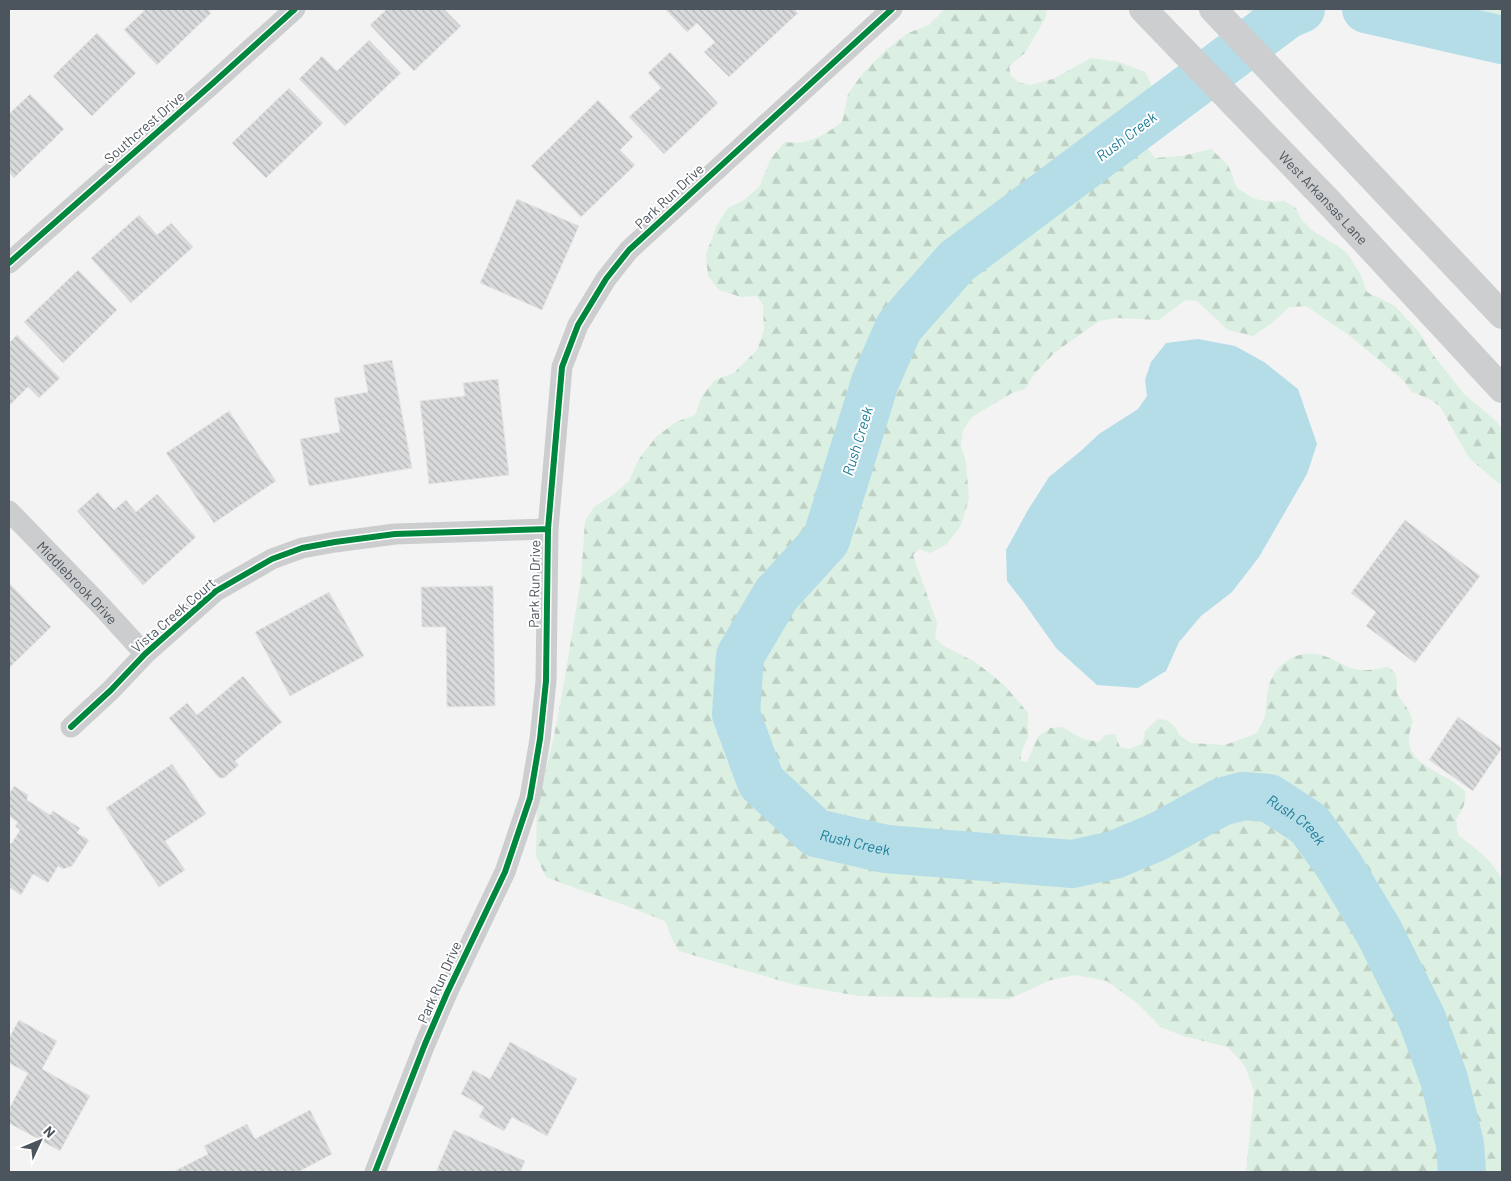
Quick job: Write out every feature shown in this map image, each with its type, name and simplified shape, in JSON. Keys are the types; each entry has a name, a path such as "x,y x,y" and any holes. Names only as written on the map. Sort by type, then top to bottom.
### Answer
{"main road":[{"name":"West Arkansas Lane","path":"1143,9 1326,199 1502,389"},
{"path":"1213,9 1502,314"}],"street":[{"name":"Southcrest Drive","path":"9,263 295,9"},
{"name":"Park Run Drive","path":"375,1172 447,993 505,872 530,798 540,739 546,681 548,529 562,367 578,325 606,279 629,250 892,9"},
{"name":"Middlebrook Drive","path":"9,511 145,654"},
{"name":"Vista Creek Court","path":"71,727 111,690 145,654 216,591 272,559 302,548 395,534 548,529"}],"green space":[{"path":"945,9 1047,9 1045,19 1025,53 1009,66 1011,76 1020,83 1030,85 1053,79 1091,58 1119,62 1145,72 1151,84 1154,97 1145,145 1155,158 1182,156 1211,149 1228,165 1237,188 1255,199 1273,202 1284,201 1296,208 1301,219 1312,230 1346,252 1361,275 1367,292 1395,306 1419,332 1434,356 1464,394 1496,421 1502,430 1502,486 1469,458 1440,406 1412,392 1403,380 1350,336 1306,306 1289,307 1272,323 1253,336 1228,330 1197,301 1185,300 1159,320 1117,318 1099,321 1054,353 1035,373 1025,389 1012,393 972,417 963,430 961,445 966,463 969,499 961,525 947,544 930,553 919,549 913,555 937,623 935,638 944,646 975,662 992,675 1006,687 1028,713 1028,737 1021,753 1021,761 1027,762 1038,737 1050,728 1062,727 1083,739 1099,742 1105,735 1115,734 1120,747 1129,749 1143,743 1145,731 1158,719 1167,720 1176,728 1179,735 1191,743 1225,745 1257,733 1265,716 1270,682 1282,665 1295,656 1319,654 1358,670 1389,667 1396,676 1397,693 1409,711 1413,722 1409,736 1410,748 1415,757 1423,764 1465,791 1464,806 1456,819 1458,835 1489,861 1502,880 1502,1172 1246,1172 1254,1091 1245,1066 1228,1047 1183,1036 1161,1027 1137,1003 1107,981 1075,975 1051,980 1009,999 859,996 795,985 679,951 666,922 546,877 536,856 537,803 553,741 563,689 581,579 585,521 595,506 610,497 629,481 639,459 656,437 676,422 695,415 702,396 715,380 734,373 757,350 764,330 763,305 757,296 741,297 719,290 708,276 706,254 717,225 728,208 744,200 759,187 771,158 785,142 809,141 842,122 848,94 863,73 886,50 908,33 929,25"},
{"path":"1247,9 1301,9 1287,15 1268,29"},
{"path":"1366,9 1502,9 1502,40"}],"water":[{"path":"1198,339 1235,346 1264,362 1298,389 1317,444 1307,474 1259,557 1232,592 1201,616 1179,642 1166,671 1138,688 1097,685 1056,648 1007,581 1006,550 1049,477 1099,434 1138,409 1147,396 1145,380 1151,362 1166,343"}],"building":[{"path":"146,9 208,9 211,13 157,65 124,30"},
{"path":"387,9 444,9 461,26 414,71 370,25"},
{"path":"665,9 794,9 798,13 729,77 704,52 715,42 697,23 687,32"},
{"path":"97,33 136,73 92,116 53,76"},
{"path":"369,40 401,73 345,126 299,79 322,56 337,71"},
{"path":"670,52 718,103 664,154 629,117 661,88 648,73"},
{"path":"289,88 323,123 266,178 232,143"},
{"path":"30,94 64,129 14,178 9,172 9,114"},
{"path":"598,100 633,137 620,150 635,165 581,217 531,166"},
{"path":"517,199 579,226 542,310 480,283"},
{"path":"139,215 157,235 171,223 193,247 131,303 91,258"},
{"path":"78,270 117,310 63,363 24,322"},
{"path":"17,335 60,378 39,398 28,387 9,406 9,343"},
{"path":"392,360 412,468 309,486 300,439 340,432 334,398 368,392 363,365"},
{"path":"498,379 509,475 429,484 420,401 465,396 463,383"},
{"path":"229,411 276,481 214,523 166,453"},
{"path":"98,492 114,510 126,500 136,512 157,494 196,537 143,585 77,511"},
{"path":"1405,520 1480,576 1415,663 1366,626 1376,612 1351,593"},
{"path":"9,583 51,627 9,668"},
{"path":"493,586 495,706 447,707 446,627 422,627 421,587"},
{"path":"329,592 364,656 290,696 255,632"},
{"path":"243,676 282,722 235,761 239,765 224,778 219,778 169,718 187,703 197,715"},
{"path":"1458,717 1502,748 1473,791 1429,760"},
{"path":"172,764 206,814 165,841 185,870 159,887 106,808"},
{"path":"14,786 28,795 27,800 50,815 53,811 80,828 77,833 89,840 72,866 63,869 58,866 48,883 33,874 21,895 9,887 9,844 12,843 20,830 15,826 18,822 9,816 9,794"},
{"path":"19,1020 57,1041 42,1069 90,1096 60,1151 9,1123 9,1109 28,1073 9,1063 9,1038"},
{"path":"510,1042 577,1079 547,1136 512,1117 504,1131 479,1117 484,1107 461,1094 473,1070 490,1079"},
{"path":"310,1110 332,1154 298,1172 173,1172 208,1154 204,1146 247,1124 255,1139"},
{"path":"454,1130 525,1161 520,1172 436,1172"}],"waterway":[{"name":"Rush Creek","path":"1301,9 1287,15 957,261 899,327 875,382 826,540 776,595 740,656 736,714 761,782 816,833 886,849 1072,864 1114,855 1157,837 1221,802 1243,796 1269,798 1309,824 1338,864 1379,932 1422,1019 1444,1079 1460,1144 1462,1172"},
{"name":"Rush Creek","path":"1366,9 1502,40"}],"cycle path":[{"path":"9,263 295,9"},
{"path":"375,1172 447,993 505,872 530,798 540,739 546,681 548,529 562,367 578,325 606,279 629,250 892,9"},
{"path":"71,727 111,690 145,654 216,591 272,559 302,548 395,534 548,529"}]}
